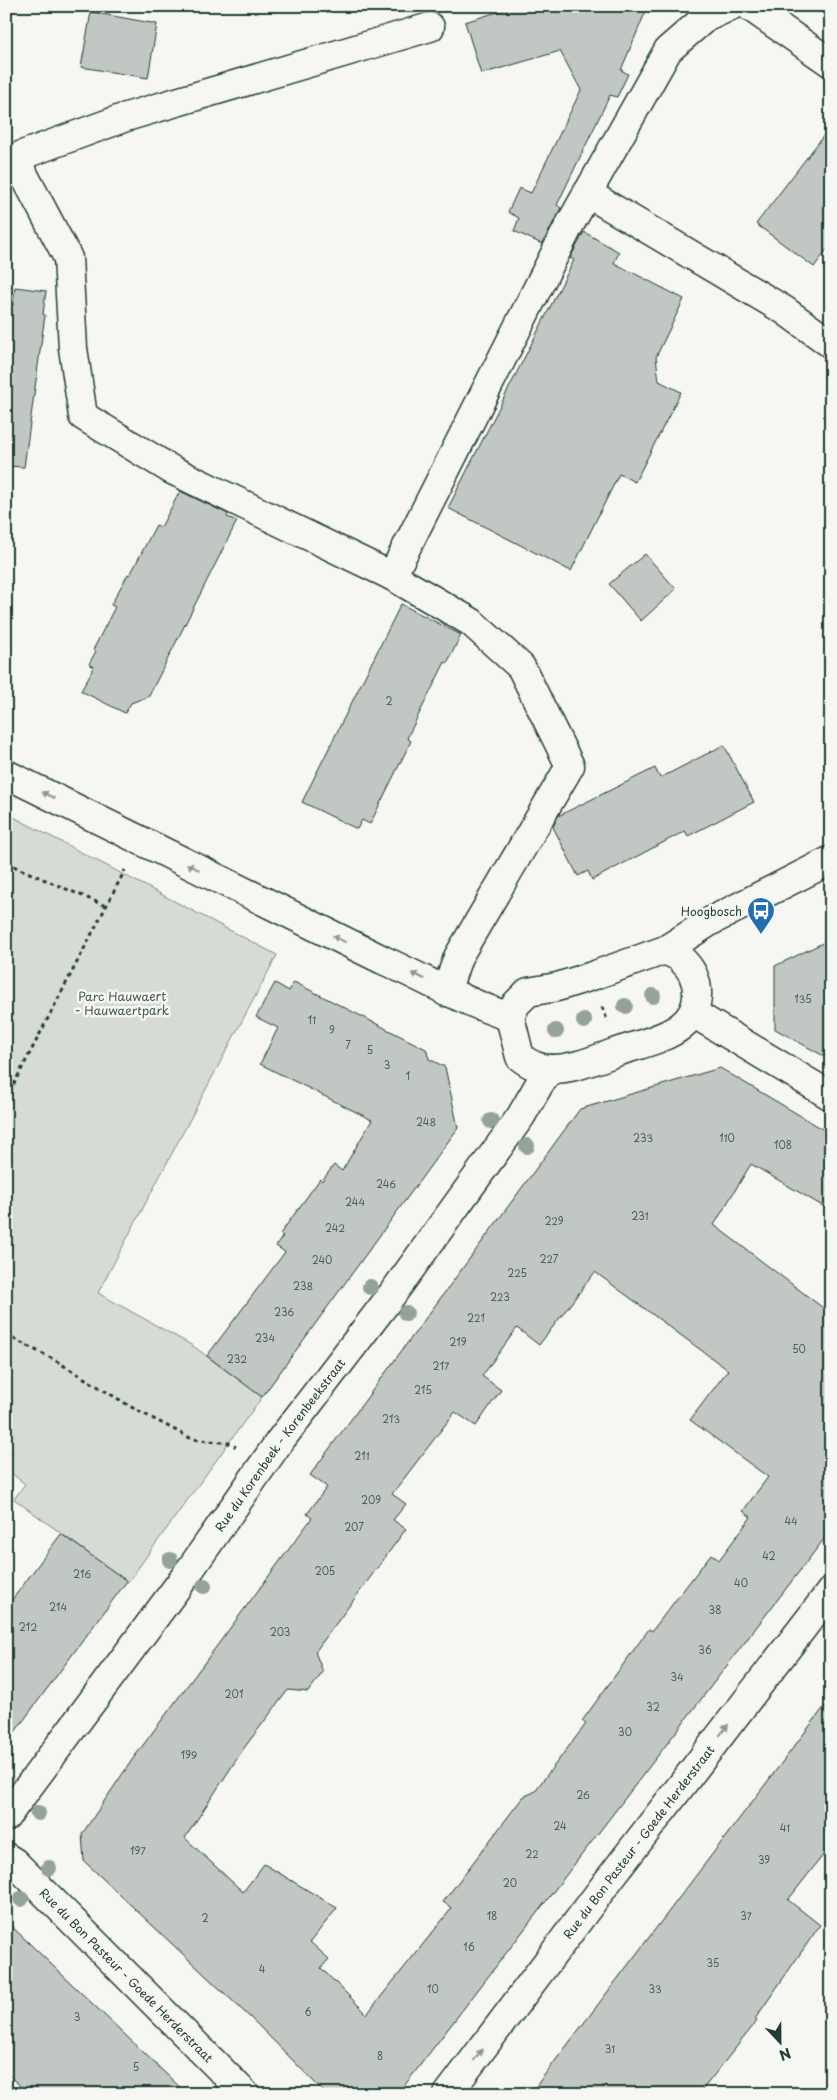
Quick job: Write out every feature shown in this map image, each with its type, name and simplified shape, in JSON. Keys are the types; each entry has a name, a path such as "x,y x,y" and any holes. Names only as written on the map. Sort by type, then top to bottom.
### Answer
{"street":[{"path":"392,576 568,226 668,50 705,18 731,6"},
{"path":"749,6 831,63"},
{"path":"430,28 126,117 11,159 68,258 73,348 82,416 172,470 392,576 471,622 521,666 570,766 458,957 446,992"},
{"path":"587,193 784,310 831,344"},
{"path":"6,774 421,977 446,992 486,1010 510,1017"},
{"path":"665,950 681,959 692,972 697,986 697,999 693,1013 680,1027 662,1036 578,1065 552,1069 533,1067 520,1058 510,1017 516,1004 528,992 592,976 665,950 711,921 831,860"},
{"path":"693,1013 831,1096"},
{"name":"Rue du Korenbeek - Korenbeekstraat","path":"6,1817 187,1574 280,1442 388,1300 521,1116 540,1083 552,1069"},
{"name":"Rue du Bon Pasteur - Goede Herderstraat","path":"448,2094 831,1591"},
{"name":"Rue du Bon Pasteur - Goede Herderstraat","path":"6,1857 14,1862 245,2094"}],"path":[{"path":"6,863 106,906"},
{"path":"6,1099 126,867"},
{"path":"600,1000 610,1028"},
{"path":"6,1335 52,1359 133,1408 192,1439 228,1443 236,1448"}],"green space":[{"name":"Parc Hauwaert - Hauwaertpark","path":"6,813 277,955 98,1293 193,1346 262,1397 128,1582 14,1499 25,1484 6,1469 6,1460 13,1452 6,1446"}],"building":[{"path":"517,6 648,6 621,70 628,74 617,97 610,95 557,205 561,208 542,244 514,231 519,218 508,212 519,188 531,193 581,90 560,51 481,74 465,22"},
{"path":"91,12 157,24 148,78 81,67"},
{"path":"831,126 831,244 814,267 756,224"},
{"path":"584,232 619,252 614,263 684,299 656,357 659,381 681,392 635,482 619,474 571,571 448,508 574,260 570,258"},
{"path":"15,287 46,291 43,314 45,315 24,467 6,466 6,304 13,305"},
{"path":"180,491 228,514 227,517 237,521 149,696 131,703 125,713 81,691 94,667 89,664 96,651 93,650 115,607 111,605 128,574 130,575 156,525 161,527"},
{"path":"645,554 676,589 641,621 609,584"},
{"path":"401,604 461,635 447,663 445,662 407,738 411,741 370,824 362,820 357,829 302,802"},
{"path":"724,745 754,802 688,836 685,831 592,880 588,871 578,876 553,827 558,816 655,768 660,778"},
{"path":"831,939 831,1060 775,1029 775,966"},
{"path":"294,982 426,1049 429,1059 445,1067 458,1128 262,1397 207,1356 285,1252 276,1246 283,1236 280,1234 320,1179 322,1181 334,1165 342,1171 372,1120 260,1064 278,1028 256,1017 275,983 289,991"},
{"path":"720,1068 831,1134 831,1211 751,1164 714,1225 831,1314 831,1530 398,2094 326,2094 256,2023 84,1861 82,1834 132,1760 312,1518 307,1514 327,1487 310,1475 580,1109","holes":["595,1272 728,1370 690,1420 768,1477 743,1511 751,1517 719,1560 711,1554 652,1631 649,1629 582,1721 586,1724 534,1792 523,1797 443,1902 452,1908 367,2014 321,1968 329,1959 310,1942 337,1908 264,1864 243,1892 185,1838 244,1748 288,1690 308,1692 323,1672 315,1652 406,1529 393,1520 406,1504 392,1494 455,1412 476,1426 501,1390 482,1376 517,1328 539,1345"]},
{"path":"61,1534 127,1581 6,1744 6,1608"},
{"path":"831,1698 831,1845 788,1900 820,1925 755,2019 757,2021 699,2094 530,2094"},
{"path":"6,1921 187,2094 28,2094 6,2072"}],"place":[{"name":"Hoogbosch","path":"761,935"}]}
